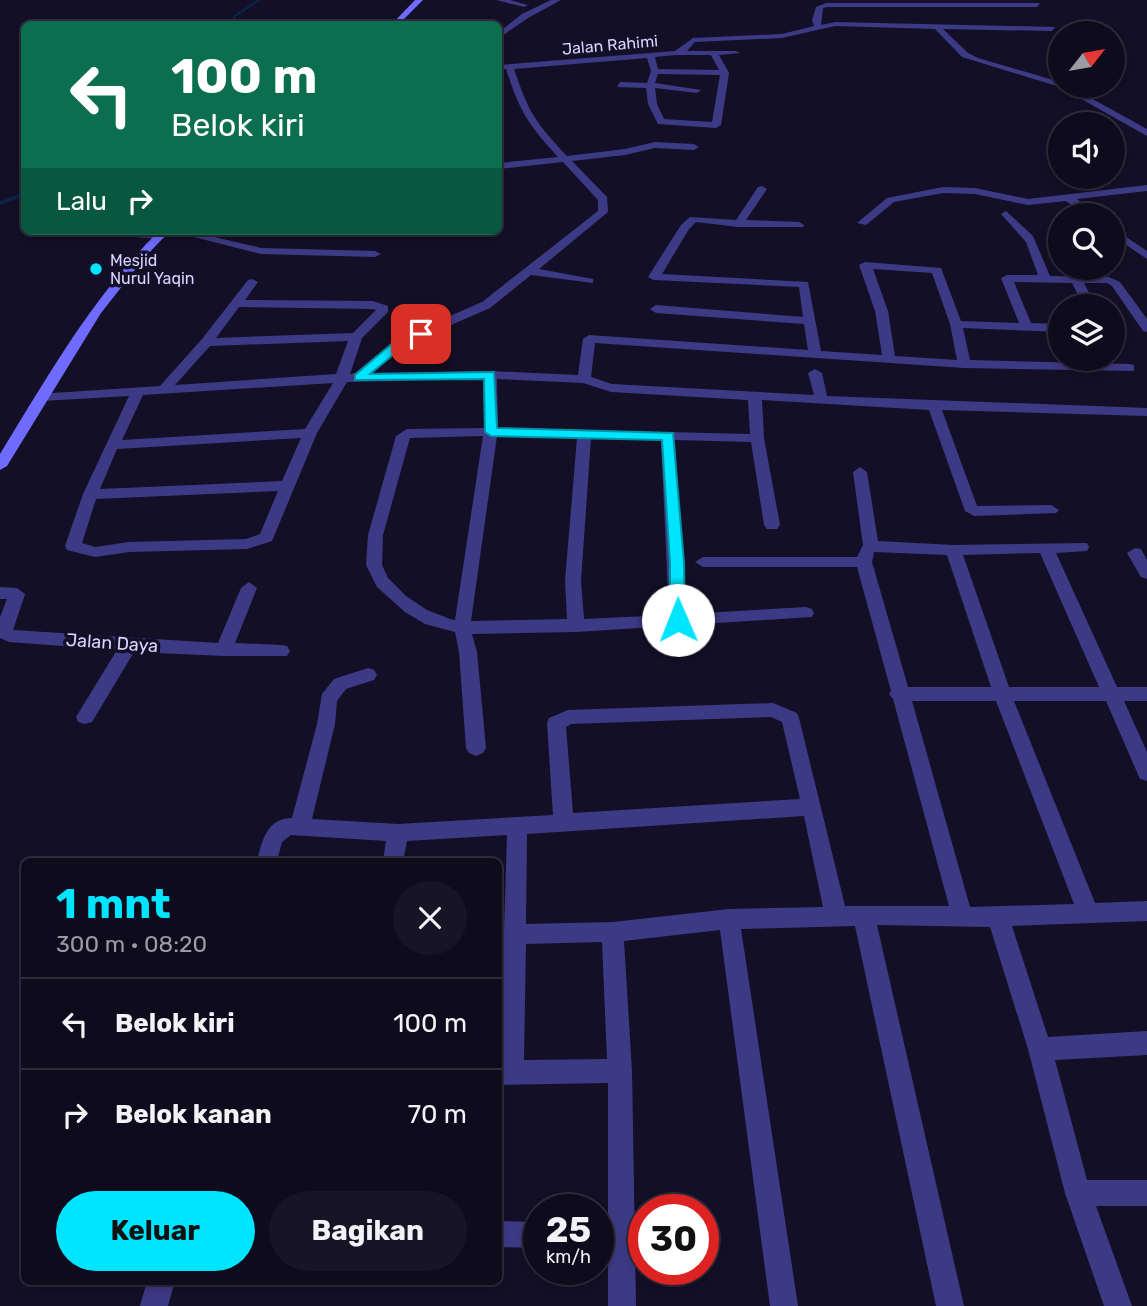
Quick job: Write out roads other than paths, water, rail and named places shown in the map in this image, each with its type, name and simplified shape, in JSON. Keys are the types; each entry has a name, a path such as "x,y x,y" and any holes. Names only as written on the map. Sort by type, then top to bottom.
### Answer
{"street":[{"path":"398,21 419,0"},
{"path":"500,0 524,5"},
{"path":"502,34 525,16 557,0"},
{"path":"818,27 816,20 823,5 1036,2 1042,13"},
{"name":"Jalan Rahimi","path":"504,67 676,53 693,40 782,36 840,24 939,28 1048,25"},
{"path":"939,28 965,55 975,60 1048,81"},
{"path":"676,53 736,53"},
{"path":"650,55 655,71 649,85 659,120 716,125 724,73 714,54"},
{"path":"359,377 400,343 486,305 603,212 603,199 564,160 523,109 504,67"},
{"path":"655,71 724,73"},
{"path":"620,85 696,90"},
{"path":"1085,98 1147,133"},
{"path":"502,166 625,152 654,145 694,147"},
{"path":"738,224 762,188"},
{"path":"862,223 891,200 943,190 975,191 1028,202 1147,188"},
{"path":"1066,196 1076,203"},
{"path":"1006,214 1028,233 1037,250 1045,278"},
{"path":"799,225 738,224 697,219 691,221 654,277 804,284 815,354"},
{"path":"0,466 96,313 136,259 160,235"},
{"path":"192,235 261,251 375,254"},
{"path":"1125,240 1147,256"},
{"path":"889,360 883,315 873,280 865,265 937,270 956,324 964,364"},
{"path":"531,271 589,281"},
{"path":"1026,326 1007,278 1048,278"},
{"path":"1094,280 1112,281 1147,328"},
{"path":"164,389 206,342 252,282"},
{"path":"138,390 90,494 73,546 95,552 129,547 259,542 266,537 310,433 341,380 356,337 384,309 373,305 238,303"},
{"path":"656,309 810,321"},
{"path":"956,324 1048,327"},
{"path":"206,342 356,337"},
{"path":"584,380 589,339 889,360 1129,368"},
{"path":"815,373 822,401"},
{"path":"43,397 359,377 490,375 584,380 611,388 822,401 1147,412"},
{"path":"476,748 468,652 462,627 491,432 490,375"},
{"path":"755,397 757,438 772,525"},
{"path":"934,406 970,508 974,511 1051,510"},
{"path":"757,438 413,432 403,436 373,547 374,567 396,597 425,618 462,627 576,626 806,613"},
{"path":"114,445 310,433"},
{"path":"576,626 573,580 584,434"},
{"path":"668,436 678,620"},
{"path":"860,472 868,554 898,694 962,916"},
{"path":"90,494 286,486"},
{"path":"703,562 1081,547"},
{"path":"1046,548 1109,694 1147,773"},
{"path":"953,550 1002,694 1088,912"},
{"path":"1135,552 1147,573"},
{"path":"224,650 249,588"},
{"name":"Jalan Daya","path":"0,593 17,594 3,632 9,636 129,645 281,651"},
{"path":"85,717 129,645"},
{"path":"300,826 326,724 328,699 340,684 368,675"},
{"path":"898,694 1147,694"},
{"path":"564,821 556,723 568,717 773,710 782,712 790,718 836,916"},
{"path":"268,858 276,833 287,826 397,833 812,807"},
{"path":"517,827 515,934 505,1073 620,1071"},
{"path":"393,858 397,833"},
{"path":"515,934 613,932 729,919 836,916 998,917 1147,911"},
{"path":"864,916 950,1306"},
{"path":"998,917 1040,1049 1078,1193 1118,1306"},
{"path":"729,919 784,1306"},
{"path":"613,932 620,1071 613,1194"},
{"path":"1040,1049 1147,1043"},
{"path":"1078,1193 1147,1193"},
{"path":"502,1234 523,1235"},
{"path":"614,1260 622,1306"},
{"path":"154,1306 160,1285"}],"waterway":[{"path":"235,21 235,16 259,0"},
{"path":"0,203 21,195"}],"place":[{"name":"Mesjid Nurul Yaqin","path":"96,269"}]}
